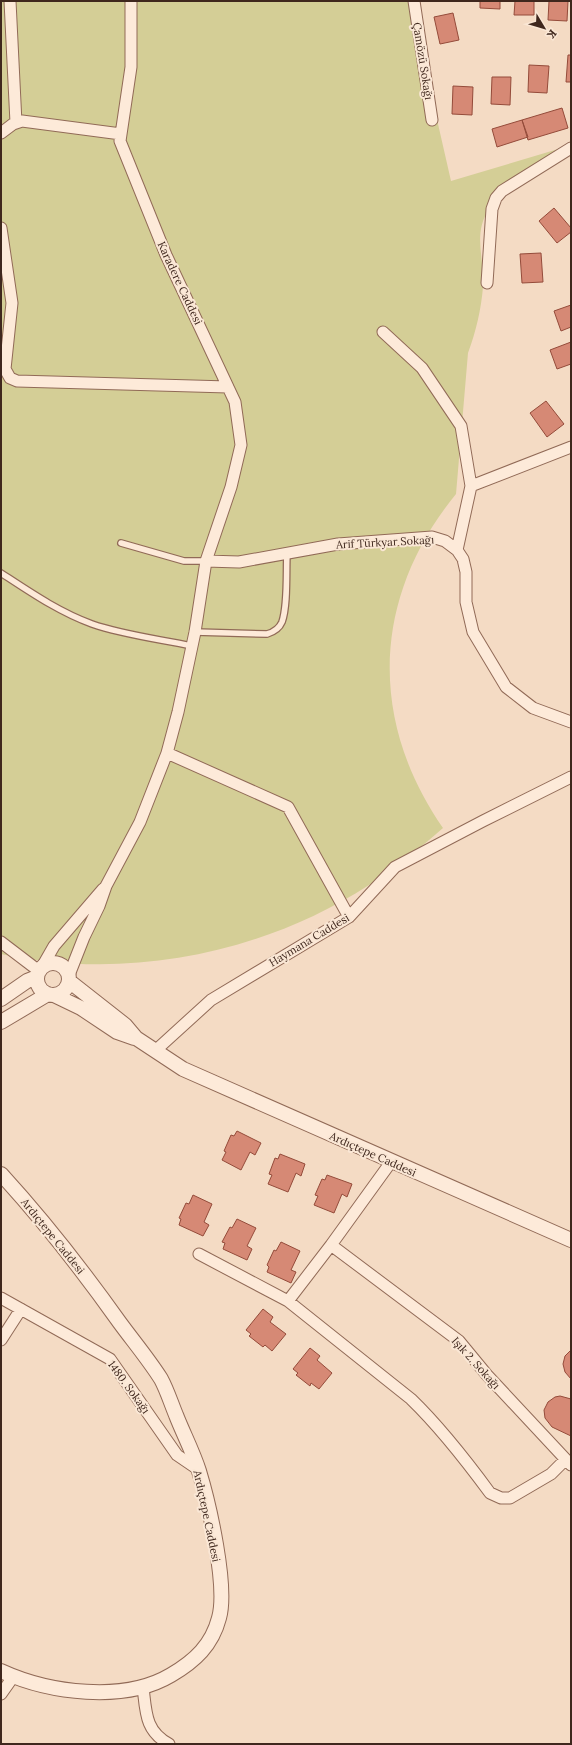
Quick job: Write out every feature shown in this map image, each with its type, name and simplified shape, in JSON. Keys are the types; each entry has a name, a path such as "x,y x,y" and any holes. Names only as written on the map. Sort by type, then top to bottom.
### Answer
{"street":[{"path":"10,1 16,123"},
{"name":"Karadere Caddesi","path":"106,886 124,855 140,822 167,753 178,712 195,632 206,561 231,487 241,445 235,402 166,255 120,141 131,67 131,1"},
{"name":"Çamözü Sokağı","path":"414,1 432,120"},
{"path":"1,133 5,129 22,121 121,134"},
{"path":"487,283 492,209 496,198 502,191 571,148"},
{"path":"1,228 12,303 5,369 10,378 17,381 228,387"},
{"path":"383,332 422,368 461,426 471,486 457,550 463,559 466,572 466,602 473,632 506,687 533,708 571,722"},
{"path":"471,486 571,447"},
{"name":"Arif Türkyar Sokağı","path":"206,561 218,563 238,562 338,544 432,537 445,541 457,550"},
{"path":"167,753 288,807 349,917"},
{"name":"Haymana Caddesi","path":"155,1052 211,1000 349,917 395,867 482,821 571,777"},
{"path":"51,995 40,988 39,972 54,946 106,886"},
{"path":"1,1022 51,995 64,991 84,937 99,906 106,886"},
{"path":"1,942 39,972"},
{"path":"1,999 39,972 47,964 58,963 67,970 69,978"},
{"name":"Ardıçtepe Caddesi","path":"69,978 125,1025 136,1038 155,1052 183,1069 391,1162 571,1240"},
{"name":"Ardıçtepe Caddesi","path":"51,995 81,1008 117,1032 136,1038"},
{"path":"288,1301 332,1245 391,1162"},
{"name":"Ardıçtepe Caddesi","path":"1,1174 46,1224 68,1252 162,1380 199,1470 221,1580 220,1616 214,1634 205,1648 194,1660 162,1680 144,1687 128,1690 89,1691 36,1684 7,1674"},
{"name":"Işık 2. Sokağı","path":"332,1245 459,1341 487,1375 568,1463"},
{"path":"199,1254 288,1301 411,1399 429,1416 454,1444 490,1493 495,1496 510,1498 568,1463"},
{"name":"1480. Sokağı","path":"1,1298 110,1359 177,1455 199,1470"},
{"path":"1,1340 20,1309"},
{"path":"1,1694 7,1674"},
{"path":"144,1687 148,1721 152,1730 158,1737 169,1744"}],"lane":[{"path":"121,543 184,561 206,561"},
{"path":"195,632 267,634 275,630 282,622 287,553"},
{"path":"1,573 55,607 91,623 111,629 192,646"}],"shaded area":[{"path":"1,1 410,1 451,181 565,147 489,209 484,219 480,238 483,287 478,320 468,353 456,494 428,533 408,574 395,616 390,659 392,702 402,745 419,787 443,828 389,872 328,909 284,929 238,944 192,956 144,962 96,964 48,962 1,954"}],"building":[{"path":"480,1 500,1 500,9 480,8"},
{"path":"515,1 534,1 534,15 514,15"},
{"path":"549,1 568,1 567,21 548,20"},
{"path":"453,13 459,40 440,44 434,17"},
{"path":"568,55 571,55 571,82 566,82"},
{"path":"529,65 549,66 547,93 528,92"},
{"path":"492,77 511,77 510,105 491,104"},
{"path":"453,86 473,87 472,115 452,114"},
{"path":"562,108 568,128 528,140 522,120"},
{"path":"522,120 528,137 497,147 492,129"},
{"path":"554,208 571,228 571,232 557,243 539,221"},
{"path":"541,253 543,282 522,283 520,254"},
{"path":"571,305 571,327 561,331 554,311"},
{"path":"571,342 571,364 557,369 550,350"},
{"path":"546,401 564,424 547,437 530,413"},
{"path":"237,1131 261,1143 255,1155 250,1152 241,1170 222,1160 231,1135 234,1136"},
{"path":"280,1154 305,1164 301,1176 296,1173 288,1192 268,1184 272,1175 269,1174 275,1158 278,1159"},
{"path":"327,1175 352,1184 347,1197 342,1194 334,1213 314,1205 318,1196 315,1195 322,1179 325,1180"},
{"path":"193,1195 212,1204 204,1222 209,1225 203,1236 179,1225 181,1219 179,1218 186,1203 189,1204"},
{"path":"237,1219 256,1228 247,1246 252,1249 247,1260 223,1249 225,1243 222,1242 230,1227 232,1228"},
{"path":"281,1242 300,1251 291,1270 296,1272 291,1283 267,1272 269,1267 267,1265 274,1250 276,1251"},
{"path":"263,1309 273,1317 270,1322 286,1334 272,1351 265,1345 263,1347 249,1336 251,1334 246,1330"},
{"path":"310,1348 320,1356 317,1360 332,1373 319,1389 311,1383 310,1386 296,1375 298,1373 293,1369"},
{"path":"571,1350 571,1379 565,1372 563,1364 565,1356"},
{"path":"560,1396 571,1399 571,1436 552,1427 545,1418 544,1410 548,1402 555,1397"}]}
